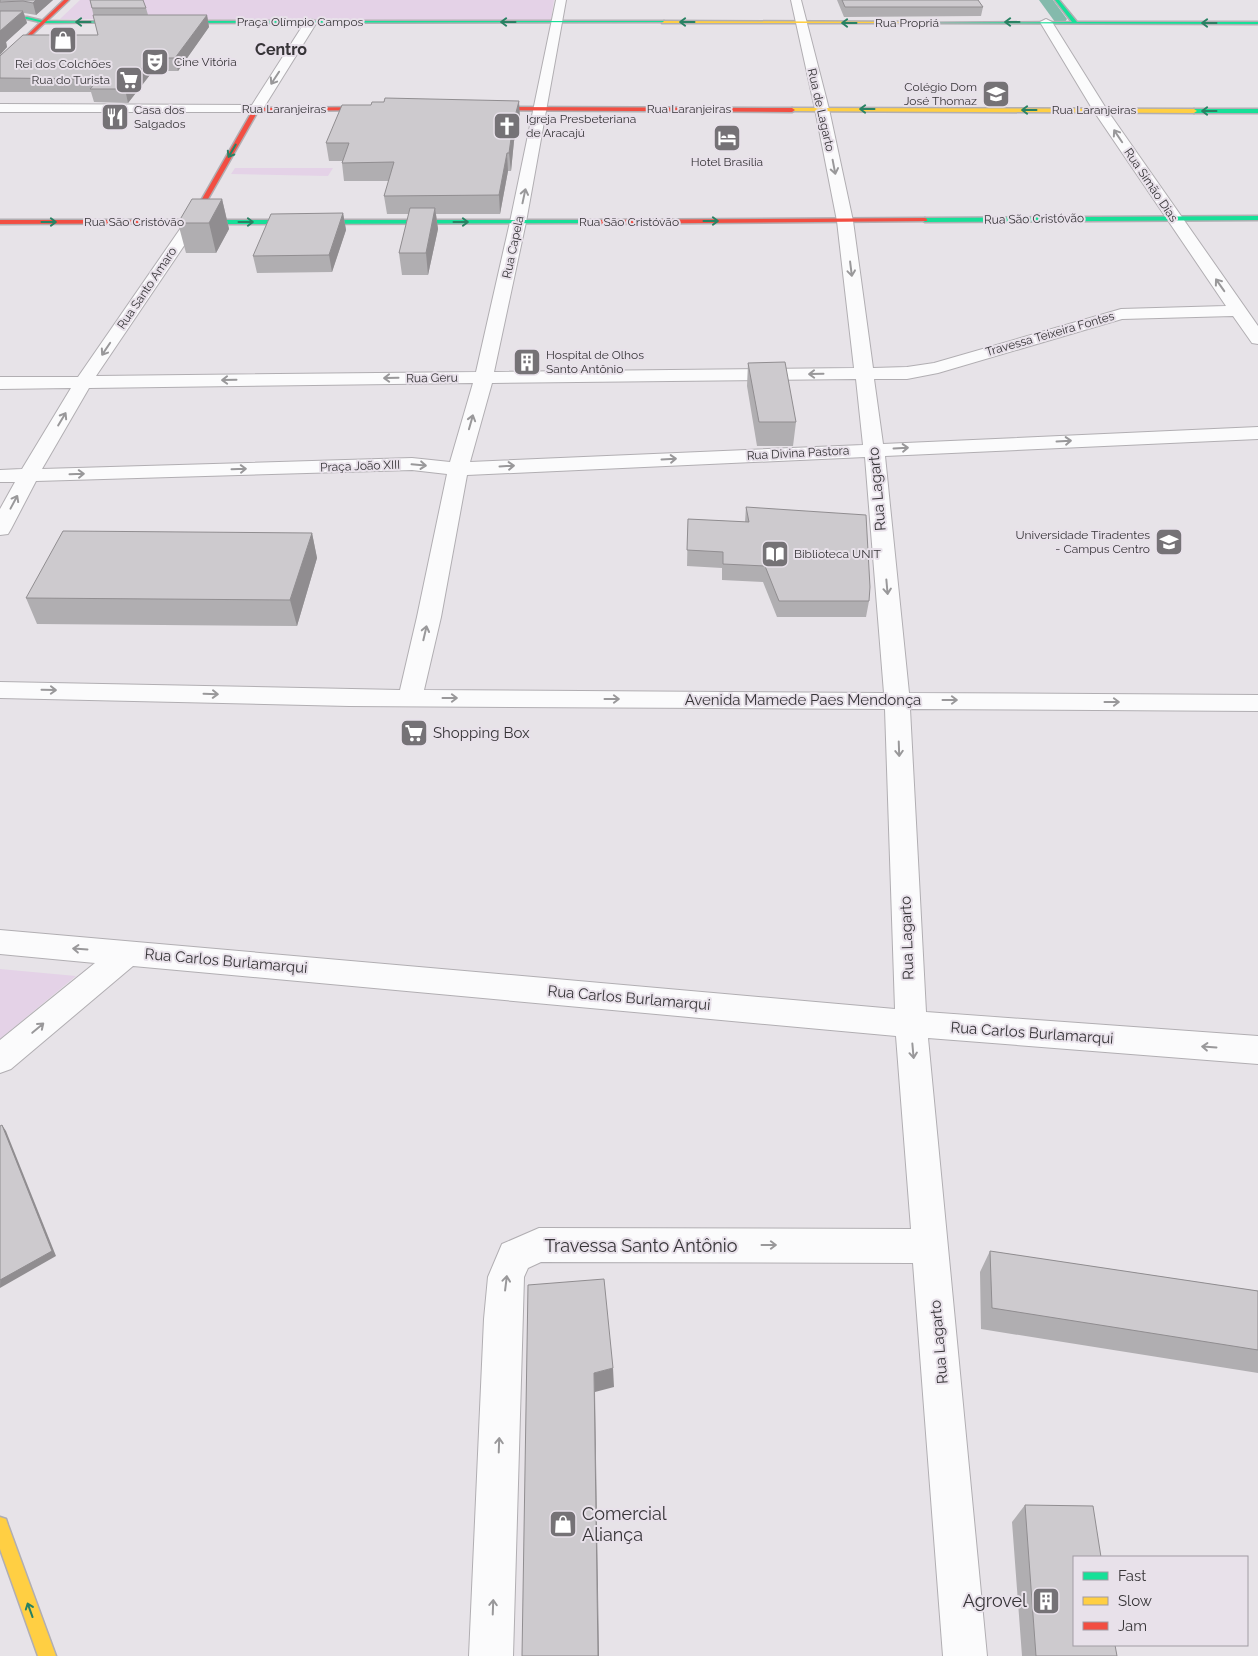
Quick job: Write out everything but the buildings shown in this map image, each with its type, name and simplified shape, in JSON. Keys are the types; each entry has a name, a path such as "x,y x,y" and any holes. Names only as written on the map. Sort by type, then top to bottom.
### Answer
{"street":[{"path":"0,64 67,0"},
{"name":"Rua Capela","path":"458,469 484,377 542,109 561,0"},
{"name":"Rua de Lagarto","path":"796,0 822,109 845,221"},
{"path":"1057,0 1070,21"},
{"path":"0,18 27,18 44,22 146,22"},
{"path":"1045,21 1258,23"},
{"name":"Rua Propriá","path":"557,22 1045,21"},
{"name":"Rua Simão Dias","path":"1045,21 1100,110 1258,339"},
{"name":"Praça Olímpio Campos","path":"165,22 557,22"},
{"name":"Rua Santo Amaro","path":"0,529 28,476 84,381 192,222 256,109 311,22"},
{"name":"Rua Laranjeiras","path":"0,108 392,109"},
{"name":"Rua Laranjeiras","path":"470,109 1258,111"},
{"name":"Rua São Cristóvão","path":"0,222 845,221 1258,218"},
{"name":"Rua Lagarto","path":"845,221 874,450 897,700 911,1024 965,1656"},
{"name":"Travessa Teixeira Fontes","path":"865,374 931,371 992,351 1121,314 1238,311"},
{"name":"Rua Geru","path":"0,383 865,374"},
{"name":"Rua Divina Pastora","path":"458,469 1258,433"},
{"name":"Praça João XIII","path":"0,476 412,464 458,469"},
{"path":"410,698 429,618 458,469"},
{"name":"Avenida Mamede Paes Mendonça","path":"0,690 348,698 1258,703"},
{"name":"Rua Carlos Burlamarqui","path":"0,942 128,952 911,1024 1258,1050"},
{"path":"0,1059 128,952"},
{"name":"Travessa Santo Antônio","path":"491,1656 503,1319 506,1277 515,1256 539,1245 931,1246"},
{"path":"0,1525 46,1656"}],"shaded area":[{"path":"80,0 554,0 551,20 60,19"},
{"path":"235,168 333,168 328,176 231,174"},
{"path":"0,969 76,976 0,1039"}],"waterway":[{"path":"1046,0 1060,19"}],"traffic: fast":[{"path":"1057,0 1075,22"},
{"path":"0,18 27,18 44,22 132,22"},
{"path":"172,22 664,22"},
{"path":"927,23 1258,23"},
{"path":"1194,111 1258,111"},
{"path":"925,220 1258,218"},
{"path":"219,222 584,222"}],"traffic: slow":[{"path":"664,22 927,23"},
{"path":"792,110 1194,111"},
{"path":"0,1525 47,1656"}],"traffic: jam":[{"path":"0,64 67,0"},
{"path":"192,222 256,109 379,109"},
{"path":"482,109 792,110"},
{"path":"584,222 925,220"},
{"path":"0,222 219,222"}],"place":[{"name":"Rei dos Colchões","path":"63,40"},
{"name":"Cine Vitória","path":"155,62"},
{"name":"Rua do Turista","path":"129,80"},
{"name":"Colégio Dom José Thomaz","path":"996,94"},
{"name":"Casa dos Salgados","path":"115,117"},
{"name":"Igreja Presbeteriana de Aracajú","path":"507,126"},
{"name":"Hotel Brasília","path":"727,138"},
{"name":"Hospital de Olhos Santo Antônio","path":"527,362"},
{"name":"Universidade Tiradentes - Campus Centro","path":"1169,542"},
{"name":"Biblioteca UNIT","path":"775,554"},
{"name":"Shopping Box","path":"414,733"},
{"name":"Comercial Aliança","path":"563,1524"},
{"name":"Agrovel","path":"1046,1601"}],"district":[{"name":"Centro","path":"281,49"}]}
